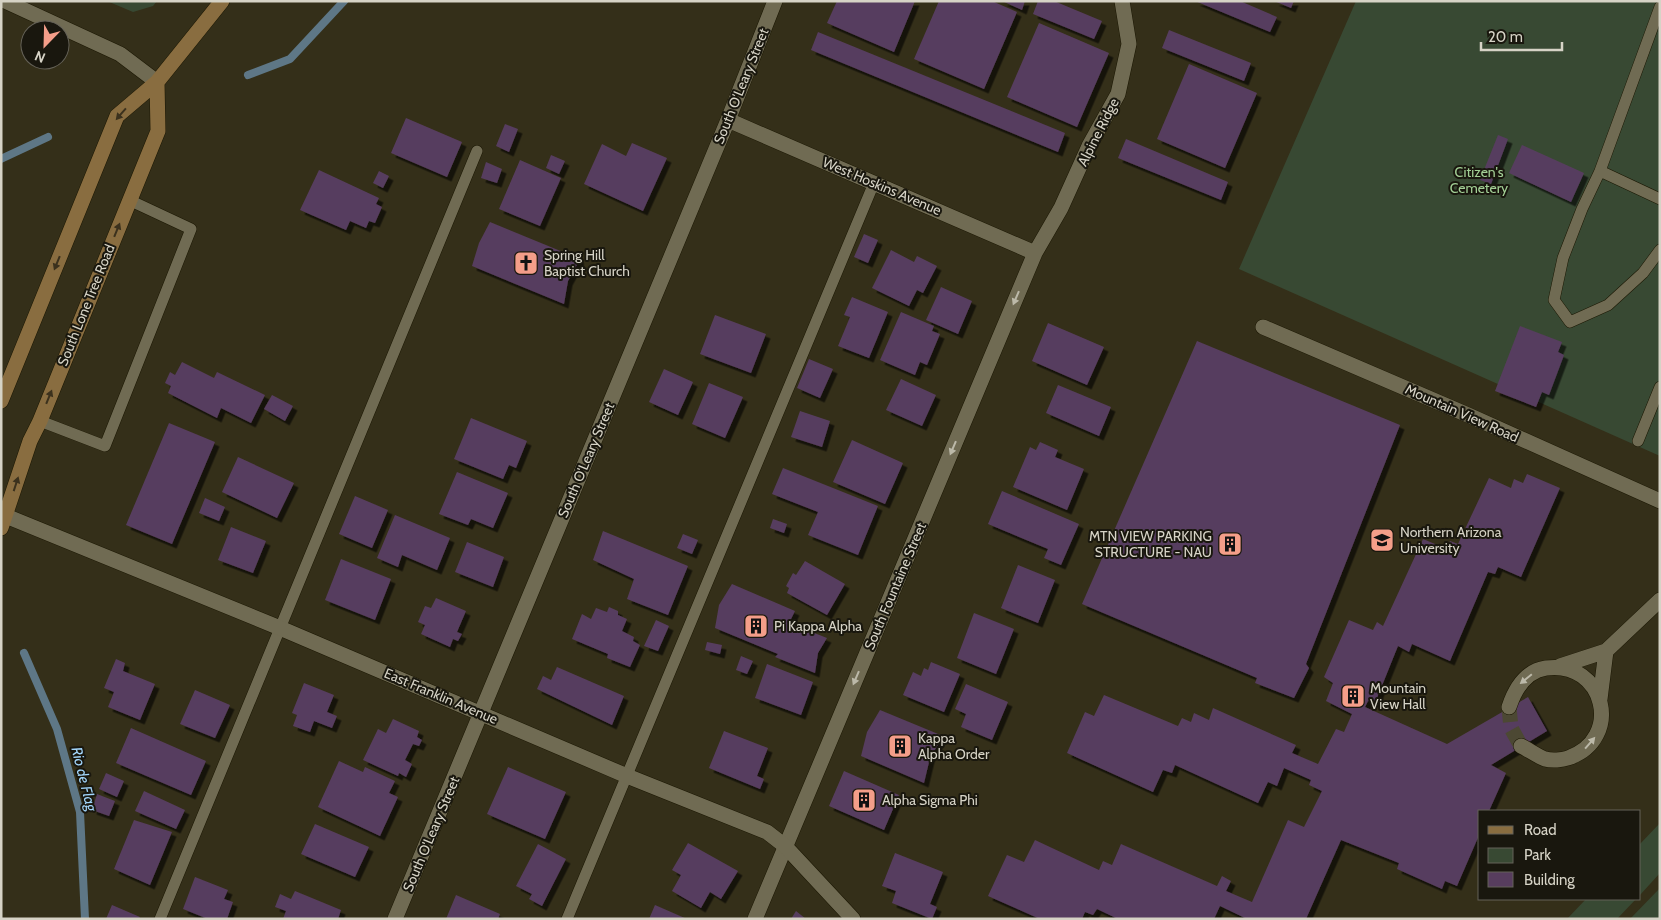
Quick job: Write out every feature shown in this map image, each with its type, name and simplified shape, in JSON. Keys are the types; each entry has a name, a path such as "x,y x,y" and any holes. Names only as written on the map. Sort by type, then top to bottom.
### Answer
{"main road":[{"path":"1,401 117,116 157,82 222,1"},
{"name":"South Lone Tree Road","path":"3,519 30,441 40,421 158,131 157,82"}],"street":[{"path":"6,1 120,54 157,82"},
{"name":"South O'Leary Street","path":"395,919 728,120 775,1"},
{"name":"Alpine Ridge","path":"1035,253 1061,208 1090,146 1118,94 1129,44 1122,1"},
{"name":"West Hoskins Avenue","path":"728,120 1035,253"},
{"name":"South Fountaine Street","path":"755,919 1035,253"},
{"name":"Mountain View Road","path":"1263,327 1468,415 1660,501"},
{"name":"East Franklin Avenue","path":"3,519 280,628 627,776 766,832 785,846 853,919"},
{"path":"1509,707 1514,691 1525,677 1541,669 1558,667 1606,651 1660,600"},
{"path":"1522,746 1547,760 1563,760 1578,755 1590,745 1599,731 1602,716 1600,700 1606,651"},
{"path":"1558,667 1573,670 1586,679 1595,689 1600,700"}],"lane":[{"path":"1660,8 1600,171 1582,209 1563,258 1554,300 1570,322 1608,305 1643,273 1660,250"},
{"path":"160,919 476,151"},
{"path":"1600,171 1660,199"},
{"path":"567,919 874,182"},
{"path":"40,421 105,446 191,229 129,200"},
{"path":"1638,441 1660,387"}],"green space":[{"path":"107,1 157,1 153,6 133,12"},
{"name":"Citizen's Cemetery","path":"1356,1 1660,1 1660,456 1239,269"},
{"path":"1660,823 1660,873 1641,894 1641,843"},
{"path":"1660,888 1660,919 1630,919"},
{"path":"1585,900 1635,900 1617,919 1567,919"}],"building":[{"path":"837,1 915,1 894,52 827,23"},
{"path":"939,1 992,1 1017,12 984,89 914,59"},
{"path":"1002,1 1025,1 1022,10"},
{"path":"1038,1 1054,1 1102,21 1094,39 1033,14"},
{"path":"1195,1 1240,1 1277,17 1270,32"},
{"path":"1274,1 1294,1 1291,8"},
{"path":"1039,23 1109,53 1077,127 1007,97"},
{"path":"1169,30 1251,63 1244,81 1162,48"},
{"path":"818,32 1065,133 1058,152 811,50"},
{"path":"1189,64 1257,93 1225,168 1157,139"},
{"path":"406,118 462,142 447,177 391,153"},
{"path":"505,124 518,129 509,152 496,146"},
{"path":"1498,135 1508,139 1491,184 1480,180"},
{"path":"1126,139 1228,182 1221,200 1118,158"},
{"path":"632,143 667,158 643,211 584,184 602,144 626,156"},
{"path":"1522,145 1584,173 1571,202 1509,173"},
{"path":"551,155 565,161 559,174 546,168"},
{"path":"520,160 561,178 540,226 499,209"},
{"path":"486,162 502,169 497,183 481,178"},
{"path":"319,170 379,198 376,204 382,207 375,223 369,221 366,228 350,221 346,230 300,210"},
{"path":"379,171 389,176 383,188 373,183"},
{"name":"Spring Hill Baptist Church","path":"490,222 580,259 568,281 564,304 472,266 479,243"},
{"path":"864,234 878,240 868,263 854,257"},
{"path":"891,250 914,262 917,256 937,266 923,293 917,290 909,306 872,288"},
{"path":"941,287 972,301 958,334 926,320"},
{"path":"852,297 888,312 869,358 838,346 850,317 844,315"},
{"path":"901,312 934,326 932,331 940,334 927,365 920,362 915,375 880,360"},
{"path":"715,315 766,334 751,373 700,354"},
{"path":"1048,323 1104,347 1087,385 1032,361"},
{"path":"1520,326 1562,342 1558,352 1564,355 1549,395 1542,392 1536,407 1495,391"},
{"name":"MTN VIEW PARKING STRUCTURE - NAU","path":"1197,341 1400,425 1306,664 1309,668 1294,698 1255,683 1257,678 1082,604"},
{"path":"809,359 833,369 820,398 797,388"},
{"path":"182,362 214,378 217,372 265,395 251,423 221,408 217,418 168,393 171,386 165,383 170,372 175,375"},
{"path":"664,369 693,382 678,415 649,402"},
{"path":"901,379 936,395 922,426 886,410"},
{"path":"709,383 743,397 725,438 692,424"},
{"path":"1058,385 1111,407 1099,436 1046,413"},
{"path":"272,395 293,406 285,421 264,409"},
{"path":"800,411 830,421 822,447 791,437"},
{"path":"471,418 527,441 516,468 509,465 503,479 454,459"},
{"path":"169,423 215,442 172,544 126,525"},
{"path":"852,440 903,463 885,504 833,482"},
{"path":"1040,442 1058,450 1055,457 1084,469 1067,510 1013,487 1030,447 1036,450"},
{"path":"238,457 294,483 277,518 222,492"},
{"path":"783,468 878,506 858,555 808,535 818,512 772,494"},
{"path":"457,472 508,493 493,528 471,519 468,525 439,514"},
{"name":"Mountain View Hall","path":"1527,474 1560,488 1521,577 1498,567 1495,574 1488,572 1450,661 1412,644 1409,652 1398,646 1375,703 1368,701 1365,707 1447,744 1528,697 1547,731 1491,765 1506,773 1489,810 1478,810 1478,838 1457,886 1445,881 1442,889 1397,869 1399,863 1341,840 1306,919 1247,919 1220,906 1214,919 1118,919 1097,909 1093,915 1085,912 1082,919 1040,919 988,896 1007,855 1024,862 1035,840 1099,870 1103,861 1112,865 1121,844 1217,886 1222,876 1231,881 1226,891 1252,902 1288,820 1304,827 1322,791 1309,785 1311,780 1284,768 1277,786 1268,782 1258,803 1175,765 1172,773 1163,770 1153,792 1067,753 1085,712 1094,716 1104,695 1178,726 1182,718 1191,722 1194,713 1209,720 1213,708 1296,745 1292,753 1318,764 1336,729 1344,732 1352,714 1326,701 1333,683 1324,677 1349,620 1373,630 1377,622 1383,626 1423,539 1447,549 1450,541 1458,544 1489,478 1511,488 1514,479 1523,483"},
{"path":"1002,491 1079,524 1061,565 1044,558 1048,549 988,524"},
{"path":"355,496 388,510 372,548 339,534"},
{"path":"205,498 225,507 219,521 199,513"},
{"path":"395,515 450,538 437,570 402,555 398,567 377,558"},
{"path":"773,519 787,524 784,533 770,528"},
{"path":"231,527 266,541 253,573 218,560"},
{"path":"603,531 688,566 668,615 627,599 634,579 593,560"},
{"path":"683,534 698,540 692,554 677,548"},
{"path":"467,542 504,557 493,587 455,572"},
{"path":"341,559 391,579 375,620 325,600"},
{"path":"805,561 845,584 827,615 787,593 789,588 786,586 793,573 796,575"},
{"path":"1018,565 1055,580 1038,623 1001,608"},
{"name":"Pi Kappa Alpha","path":"732,584 795,611 789,623 827,638 818,653 815,673 775,657 778,654 715,628 719,605"},
{"path":"436,598 466,611 457,632 462,634 458,641 453,639 450,647 421,634 425,625 418,622 425,606 431,608"},
{"path":"609,607 618,611 618,615 627,619 622,631 634,637 633,641 640,645 630,667 607,658 608,654 572,639 582,614 591,619 596,608 607,612"},
{"path":"974,613 1014,629 996,674 957,658"},
{"path":"656,620 669,626 658,651 644,646"},
{"path":"707,642 722,645 720,654 705,650"},
{"path":"741,656 753,661 747,674 736,670"},
{"path":"116,659 125,663 123,671 155,684 140,720 108,707 114,692 104,688"},
{"path":"931,662 960,674 944,712 903,695 913,672 921,676 924,668 928,670"},
{"path":"767,664 813,682 801,715 755,698"},
{"path":"557,667 624,696 612,725 537,689 543,676 551,680"},
{"path":"304,683 334,695 327,712 337,716 332,728 314,721 310,732 293,726 297,715 292,713"},
{"path":"966,684 1008,702 992,740 961,727 966,714 955,709"},
{"path":"195,690 230,705 215,738 180,724"},
{"name":"Kappa Alpha Order","path":"880,710 943,736 930,758 924,783 861,756 867,732"},
{"path":"393,719 419,731 417,737 422,740 419,746 413,744 405,760 412,764 406,777 399,773 398,776 363,760 378,729 386,733"},
{"path":"131,728 206,761 191,795 116,763"},
{"path":"724,731 768,748 757,776 764,779 760,789 709,768"},
{"path":"339,761 363,772 365,767 395,781 389,793 398,797 380,836 318,807"},
{"path":"508,767 566,792 545,839 487,814"},
{"name":"Alpha Sigma Phi","path":"844,771 899,795 884,830 829,806"},
{"path":"106,773 124,781 117,797 99,789"},
{"path":"144,791 185,810 176,829 135,811"},
{"path":"97,794 115,801 109,816 92,810"},
{"path":"134,820 172,832 150,885 114,869"},
{"path":"315,824 369,847 355,877 301,854"},
{"path":"688,843 738,871 721,899 710,892 701,908 672,891 681,875 672,870"},
{"path":"538,844 566,859 542,906 529,899 532,894 516,886"},
{"path":"895,853 943,872 930,904 937,907 932,919 892,903 896,891 882,886"},
{"path":"195,877 228,890 224,899 233,902 227,919 208,919 183,909"},
{"path":"295,891 341,910 338,919 283,919 286,911 275,907 280,894 291,899"},
{"path":"456,895 500,914 498,919 446,919"},
{"path":"112,905 140,917 139,919 106,919"},
{"path":"655,905 687,919 649,919"},
{"path":"796,911 806,919 791,919"}],"waterway":[{"name":"Rio de Flag","path":"248,75 290,59 344,1"},
{"name":"Rio de Flag","path":"1,159 48,137"},
{"name":"Rio de Flag","path":"24,653 57,729 80,812 85,919"}],"tunnel":[{"path":"1509,707 1511,728 1521,746"}],"place":[{"name":"Spring Hill Baptist Church","path":"526,263"},
{"name":"Northern Arizona University","path":"1382,540"},
{"name":"MTN VIEW PARKING STRUCTURE - NAU","path":"1230,544"},
{"name":"Pi Kappa Alpha","path":"756,626"},
{"name":"Mountain View Hall","path":"1353,696"},
{"name":"Kappa Alpha Order","path":"900,746"},
{"name":"Alpha Sigma Phi","path":"864,800"}]}
